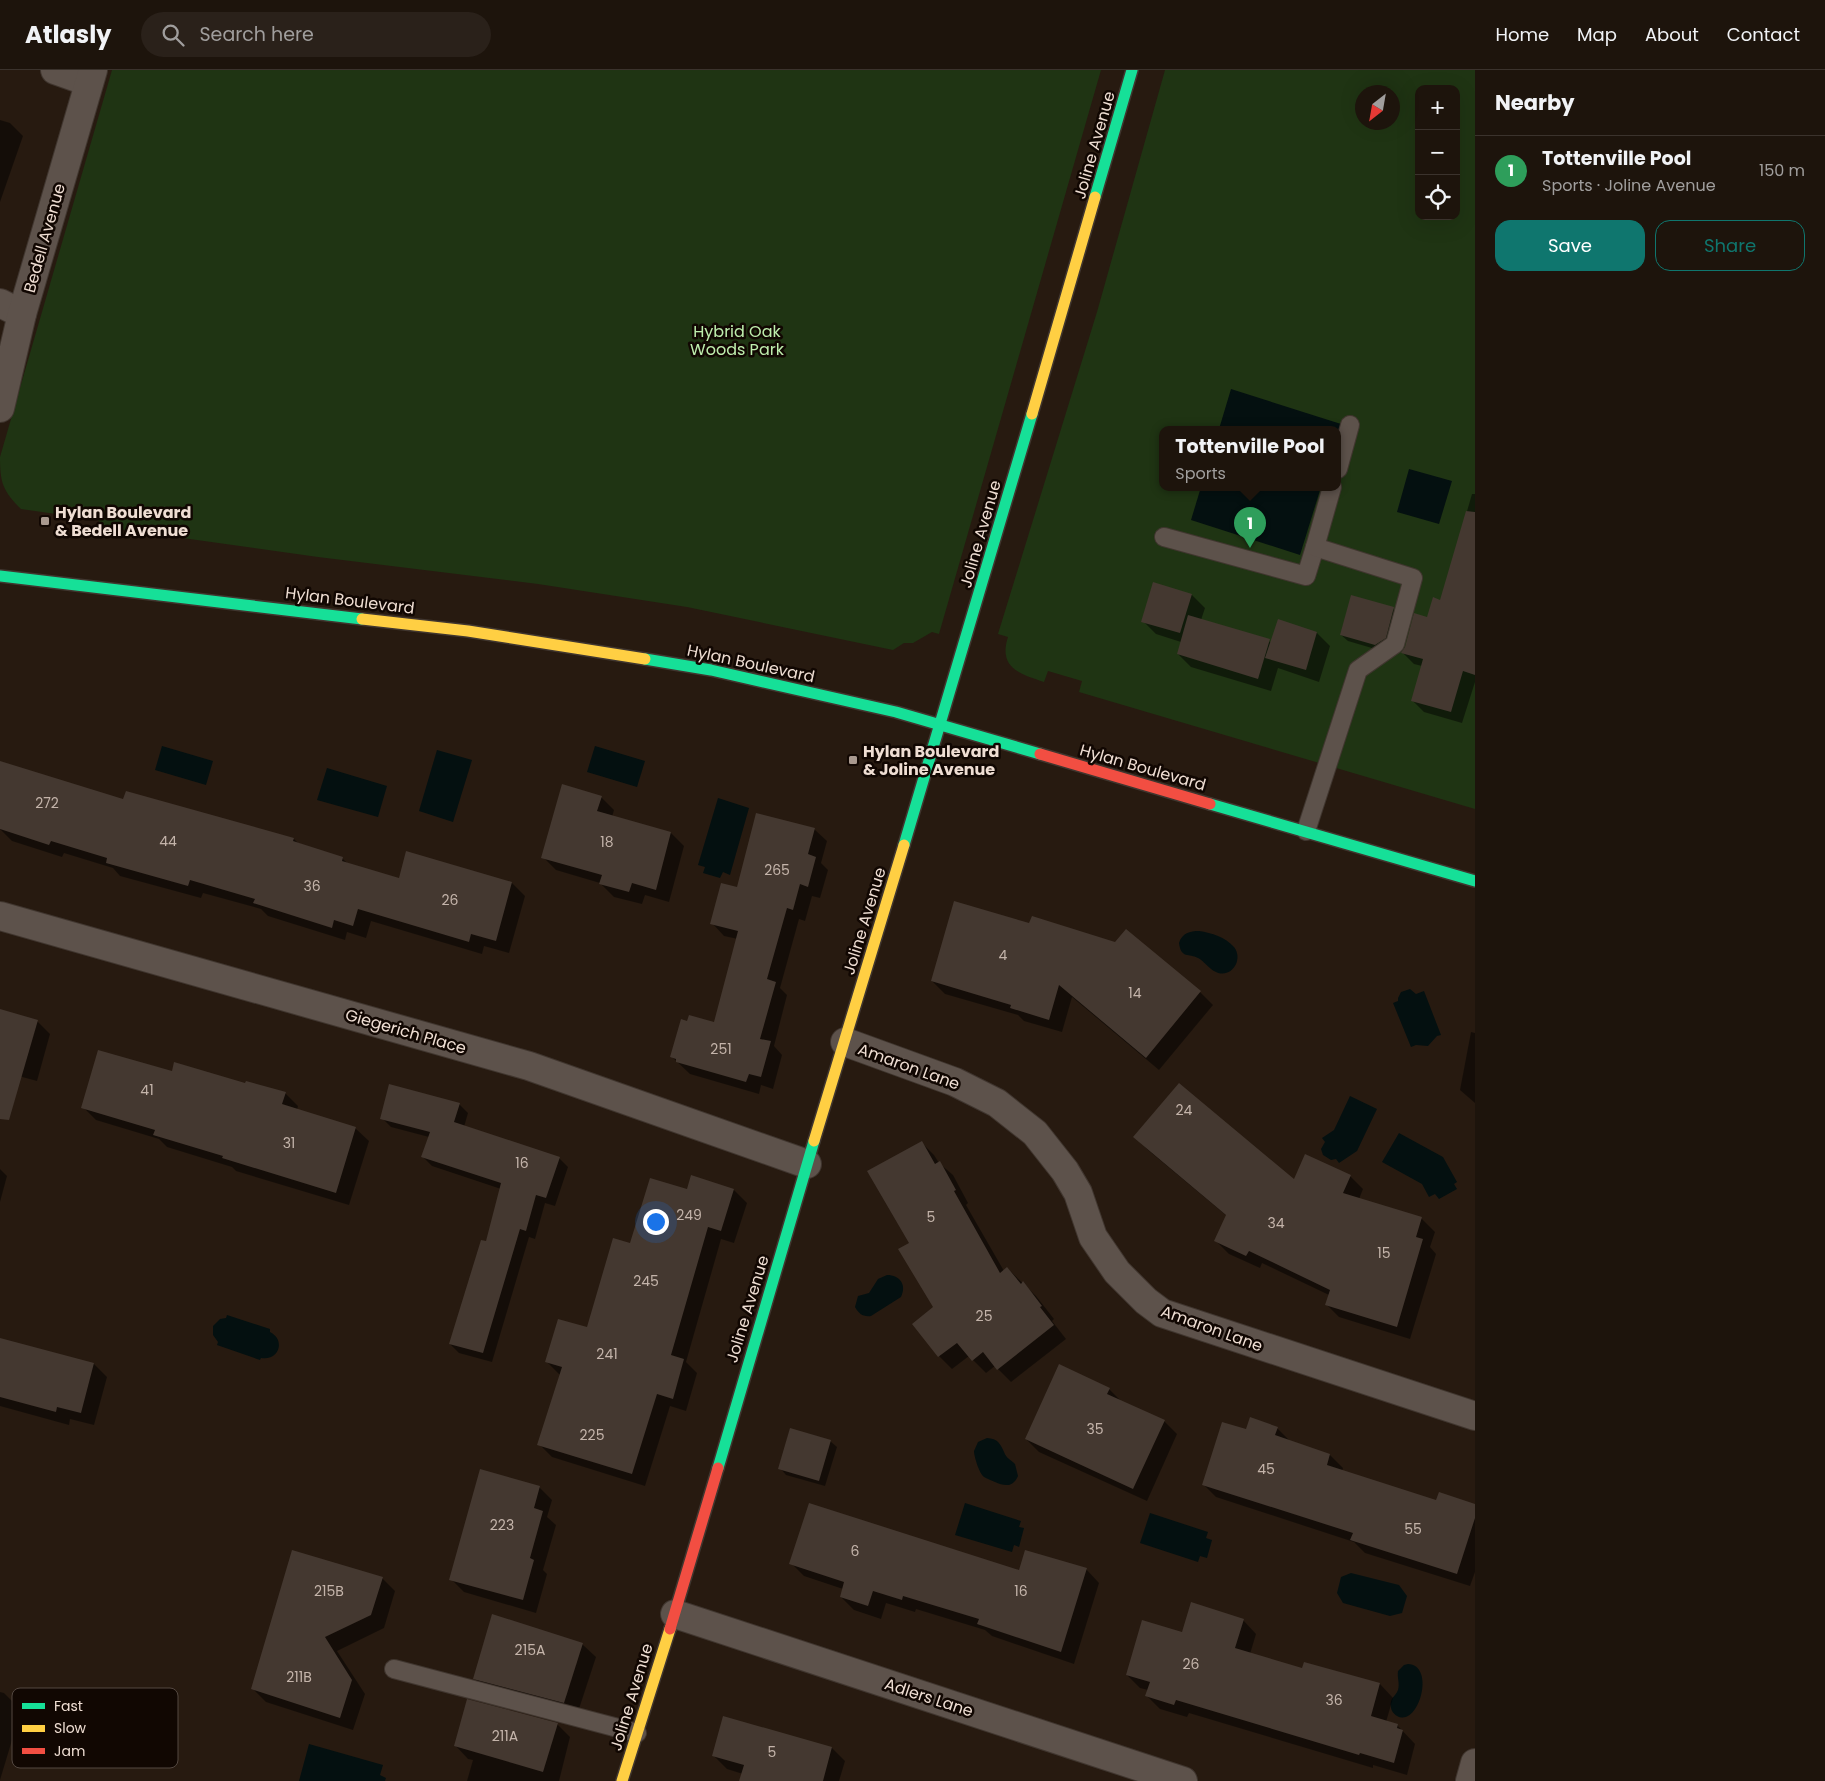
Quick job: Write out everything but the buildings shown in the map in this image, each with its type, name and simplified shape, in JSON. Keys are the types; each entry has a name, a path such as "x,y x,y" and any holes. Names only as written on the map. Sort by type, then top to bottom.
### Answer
{"street":[{"path":"55,70 91,76"},
{"name":"Joline Avenue","path":"622,1781 675,1614 807,1164 940,725 1132,70"},
{"name":"Bedell Avenue","path":"0,408 11,309 91,76"},
{"name":"Hylan Boulevard","path":"0,576 406,623 586,648 711,670 848,701 940,725 1475,881"},
{"name":"Giegerich Place","path":"0,916 529,1066 807,1164"},
{"name":"Amaron Lane","path":"845,1042 955,1082 997,1103 1035,1133 1065,1171 1074,1186 1093,1237 1116,1272 1146,1301 1162,1313 1473,1411"},
{"name":"Adlers Lane","path":"675,1614 1183,1781"},
{"path":"1470,1781 1475,1763"}],"lane":[{"path":"1341,458 1350,425"},
{"path":"1164,537 1306,576 1331,491"},
{"path":"1306,832 1358,670 1395,644 1413,578 1315,547"},
{"path":"394,1669 637,1733"}],"green space":[{"name":"Hybrid Oak Woods Park","path":"112,70 1101,70 939,634 932,632 913,643 904,643 893,650 687,607 538,584 318,557 104,527 98,520 21,509 6,491 2,480 0,457"},
{"path":"1165,70 1475,70 1475,809 1079,692 1082,681 1048,671 1044,682 1027,676 1013,668 1009,663 1006,656 1008,637 998,634 1097,312"}],"shaded area":[{"path":"1231,389 1341,424 1340,426 1220,426"},
{"path":"1409,469 1452,481 1439,524 1397,512"},
{"path":"1200,491 1320,491 1300,555 1191,520"},
{"path":"162,746 213,761 206,785 155,770"},
{"path":"595,746 645,761 637,787 587,772"},
{"path":"437,750 472,760 453,822 419,811"},
{"path":"327,768 387,786 378,817 317,800"},
{"path":"718,798 749,808 730,875 723,872 720,878 703,873 705,867 698,865"},
{"path":"1199,931 1218,936 1234,947 1238,957 1231,971 1227,973 1216,972 1198,958 1186,955 1182,951 1179,943 1182,937 1190,932"},
{"path":"1410,989 1416,994 1424,991 1441,1035 1437,1036 1428,1046 1416,1045 1411,1047 1393,1003 1398,1001 1401,992"},
{"path":"1350,1096 1377,1109 1357,1151 1339,1163 1336,1159 1331,1160 1323,1155 1321,1149 1325,1142 1322,1138 1334,1130"},
{"path":"1399,1133 1443,1157 1457,1182 1454,1184 1457,1189 1439,1199 1435,1194 1429,1197 1422,1184 1382,1162"},
{"path":"887,1275 896,1277 903,1285 901,1297 871,1316 862,1315 855,1307 858,1296 869,1293 878,1279"},
{"path":"227,1315 270,1329 270,1332 278,1340 279,1345 276,1353 260,1360 217,1345 218,1342 213,1335 213,1326 220,1319 226,1318"},
{"path":"987,1438 998,1442 1006,1456 1015,1464 1018,1476 1014,1483 1005,1485 998,1483 984,1477 980,1472 974,1451 978,1442"},
{"path":"965,1503 1021,1521 1019,1527 1024,1528 1019,1547 1014,1545 1012,1552 955,1535"},
{"path":"1150,1513 1208,1532 1206,1538 1212,1540 1207,1558 1200,1556 1198,1562 1140,1543"},
{"path":"1351,1573 1399,1585 1407,1596 1402,1613 1390,1616 1343,1603 1337,1593 1341,1577"},
{"path":"1408,1664 1416,1667 1421,1674 1423,1684 1421,1695 1418,1705 1412,1713 1405,1717 1397,1716 1392,1710 1392,1699 1398,1690 1398,1671"},
{"path":"309,1744 383,1765 380,1775 386,1778 385,1781 299,1781"}],"traffic: fast":[{"path":"1095,197 1132,70"},
{"path":"904,845 1032,414"},
{"path":"0,576 362,619"},
{"path":"645,659 711,670 896,712 1040,754"},
{"path":"1210,804 1475,881"},
{"path":"718,1468 814,1141"}],"traffic: slow":[{"path":"1032,414 1095,197"},
{"path":"362,619 468,631 645,659"},
{"path":"814,1141 904,845"},
{"path":"622,1781 670,1629"}],"traffic: jam":[{"path":"1040,754 1210,804"},
{"path":"670,1629 718,1468"}],"place":[{"name":"Hylan Boulevard & Bedell Avenue","path":"45,521"},
{"name":"Tottenville Pool","path":"1250,548"},
{"name":"Hylan Boulevard & Joline Avenue","path":"853,760"}]}
